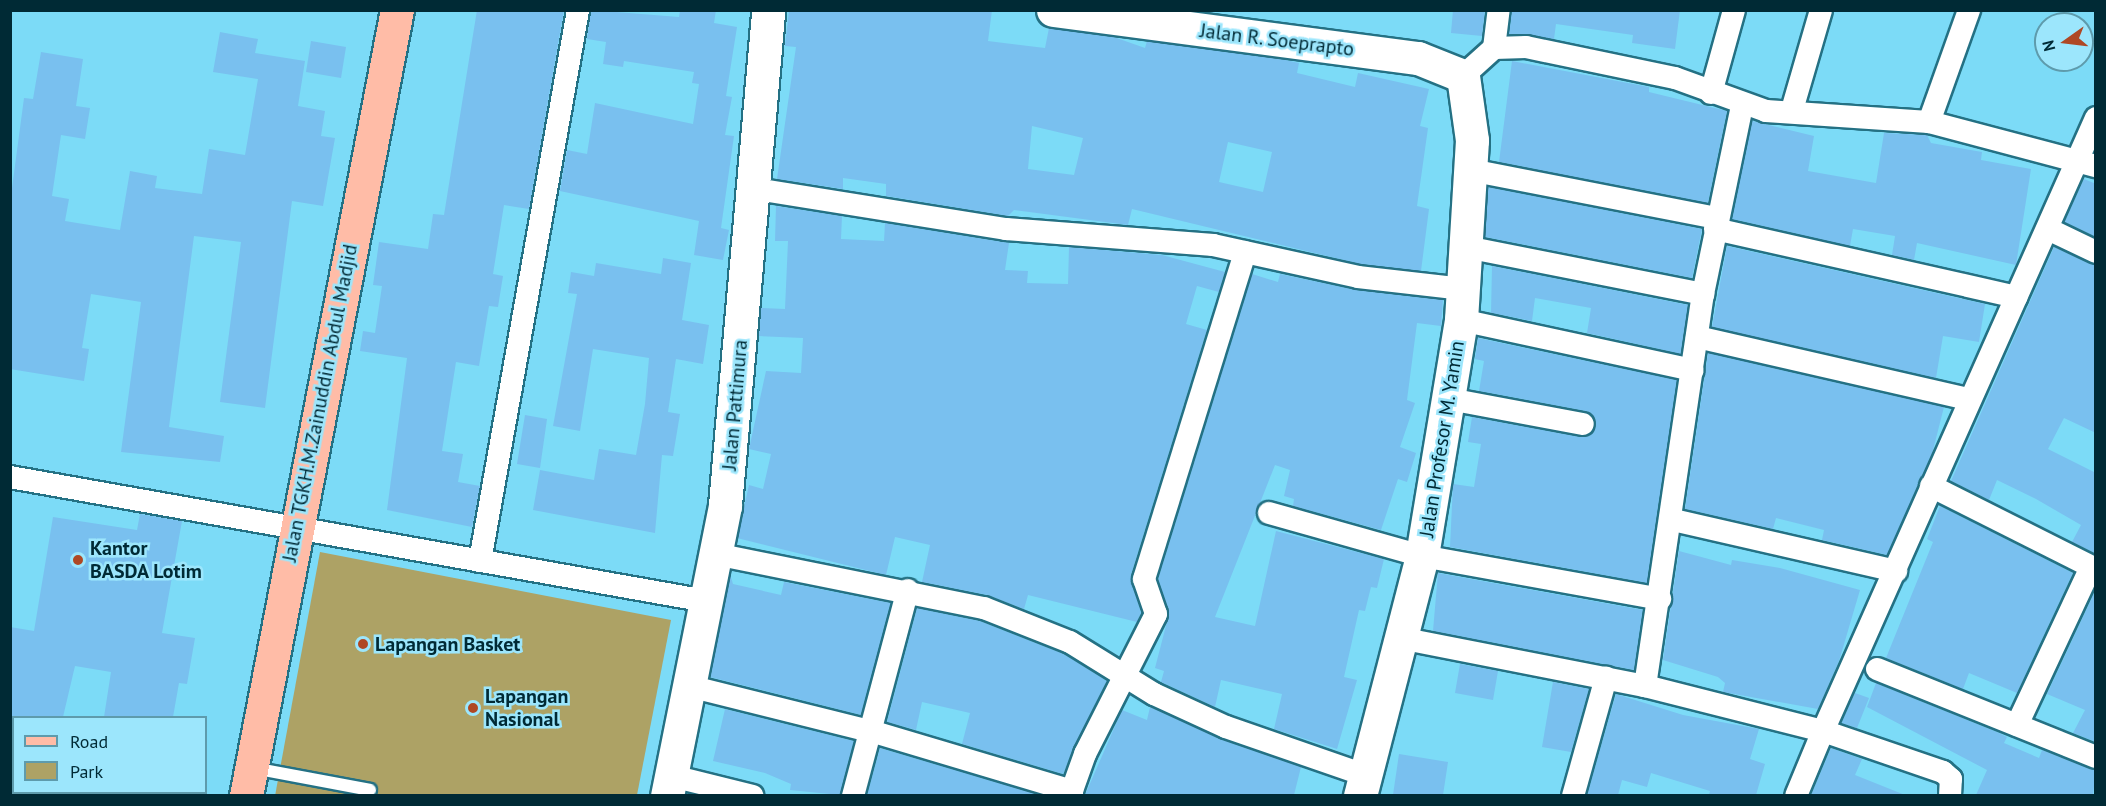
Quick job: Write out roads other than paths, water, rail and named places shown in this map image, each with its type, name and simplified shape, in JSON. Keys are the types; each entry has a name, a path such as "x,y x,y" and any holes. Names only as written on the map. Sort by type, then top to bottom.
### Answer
{"main road":[{"name":"Jalan TGKH.M.Zainuddin Abdul Madjid","path":"249,782 397,10"},
{"name":"Jalan Pattimura","path":"669,786 725,505 756,189 768,10"},
{"name":"Jalan R. Soeprapto","path":"1053,10 1191,20 1418,58 1463,76"},
{"name":"Jalan Profesor M. Yamin","path":"1363,785 1405,639 1449,399 1462,305 1470,170 1472,111 1463,76"}],"street":[{"path":"480,561 578,10"},
{"path":"1494,48 1499,10"},
{"path":"1711,93 1734,10"},
{"path":"1792,110 1821,10"},
{"path":"1929,122 1969,10"},
{"path":"1463,76 1494,48 1526,47 1675,78 1742,105 1929,122 2087,163"},
{"path":"1645,686 1673,520 1703,294 1742,105"},
{"path":"1796,795 1896,571 1968,399 2048,229 2087,163 2096,118"},
{"path":"1470,170 1716,223 2016,297"},
{"path":"756,189 1006,229 1245,252 1358,277 1693,370"},
{"path":"2048,229 2096,252"},
{"path":"1466,247 1703,294"},
{"path":"689,686 874,732 1071,793 1123,675 1156,614 1144,579 1245,252"},
{"path":"1697,337 1968,399"},
{"path":"1449,399 1582,424"},
{"path":"10,477 706,601"},
{"path":"1931,486 2093,568 2017,725"},
{"path":"1269,513 1422,556 1660,599"},
{"path":"1673,520 1896,571"},
{"path":"716,554 908,590 984,608 1070,642 1123,675 1226,727 1363,785"},
{"path":"853,795 874,732 908,590"},
{"path":"1405,639 1645,686 1823,731 1943,772 1951,779 1950,795"},
{"path":"1877,669 2096,757"},
{"path":"1573,795 1606,678"},
{"path":"669,786 753,795"}],"lane":[{"path":"249,782 370,790"}],"place":[{"name":"Kantor BASDA Lotim","path":"78,560"},
{"name":"Lapangan Basket","path":"363,644"},
{"name":"Lapangan Nasional","path":"473,708"}]}
